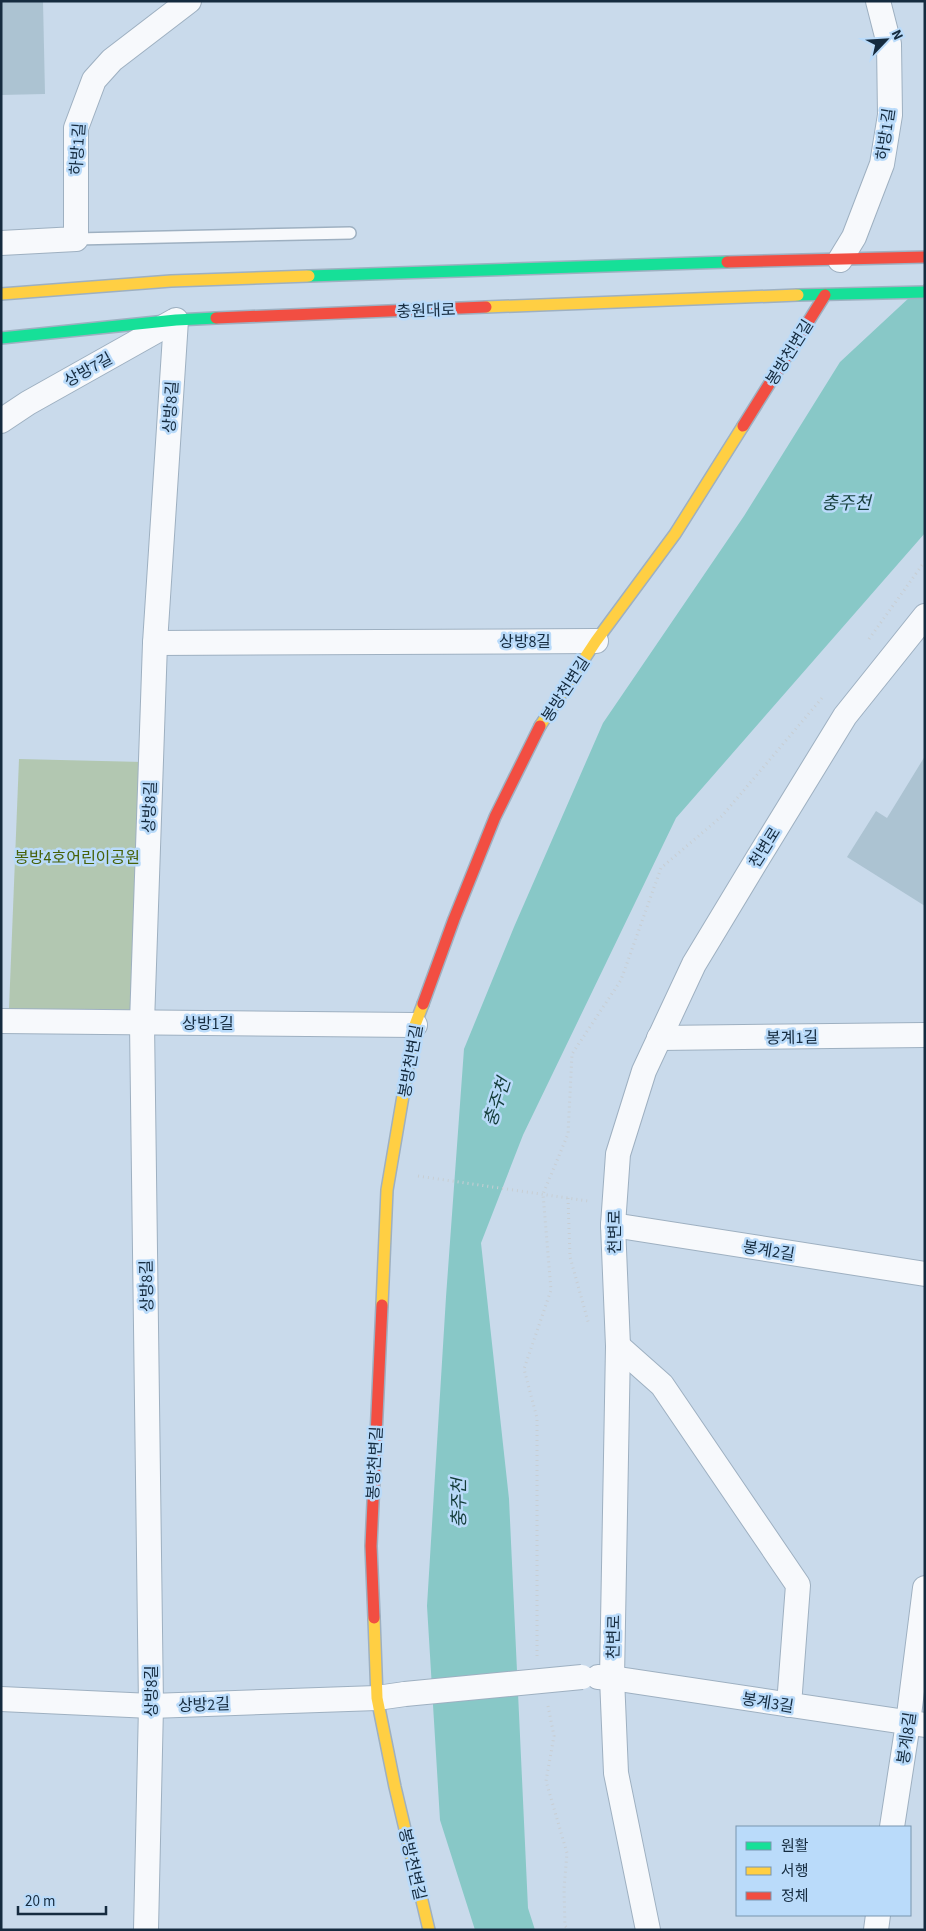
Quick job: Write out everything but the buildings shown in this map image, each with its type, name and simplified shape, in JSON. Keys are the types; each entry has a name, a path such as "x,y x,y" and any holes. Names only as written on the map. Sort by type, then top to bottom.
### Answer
{"street":[{"name":"하방1길","path":"76,238 76,128 94,80 112,60 189,1"},
{"name":"하방1길","path":"845,260 882,164 890,115 890,44 878,1"},
{"path":"1,243 76,238"},
{"path":"1,294 171,281 724,262 925,258"},
{"name":"충원대로","path":"2,338 176,320 696,298 925,292"},
{"name":"봉방천변길","path":"429,1930 395,1787 377,1698 371,1546 387,1190 415,1025 454,919 495,817 539,728 596,641 675,534 824,295"},
{"name":"상방7길","path":"1,420 176,320"},
{"name":"상방8길","path":"146,1930 151,1706 142,1023 155,643 176,320"},
{"name":"천변로","path":"648,1930 616,1773 612,1678 618,1346 613,1215 618,1154 644,1071 694,964 845,716 925,616"},
{"name":"상방8길","path":"155,643 596,641"},
{"name":"상방1길","path":"1,1021 415,1025"},
{"name":"봉계1길","path":"659,1038 925,1035"},
{"name":"봉계2길","path":"613,1215 925,1274"},
{"path":"618,1346 662,1385 798,1585 789,1705"},
{"name":"봉계8길","path":"892,1826 917,1724 925,1588"},
{"name":"상방2길","path":"1,1699 151,1706 377,1698 582,1677"},
{"name":"봉계3길","path":"582,1677 612,1678 917,1724"},
{"path":"876,1930 878,1916"}],"lane":[{"path":"76,238 350,233"}],"path":[{"path":"442,1180 568,1198 613,1215"},
{"path":"568,1198 570,1257 586,1319 596,1342 618,1346"}],"green space":[{"name":"봉방4호어린이공원","path":"19,759 143,762 132,1011 9,1009"}],"water":[{"name":"충주천","path":"925,283 925,533 676,818 523,1135 481,1243 509,1499 528,1908 535,1930 475,1930 440,1820 427,1606 446,1297 464,1049 514,927 603,723 744,516 840,362"}],"traffic: fast":[{"path":"309,276 727,262"},
{"path":"798,295 925,292"},
{"path":"1,338 176,320 216,318"}],"traffic: slow":[{"path":"1,294 171,281 309,276"},
{"path":"486,307 798,295"},
{"path":"540,726 596,641 675,534 743,426"},
{"path":"382,1305 387,1190 415,1025 423,1004"},
{"path":"374,1618 377,1698 395,1787 429,1930"}],"traffic: jam":[{"path":"727,262 925,257"},
{"path":"743,426 825,295"},
{"path":"216,318 486,307"},
{"path":"423,1004 454,919 495,817 540,726"},
{"path":"374,1618 371,1546 382,1305"}]}
